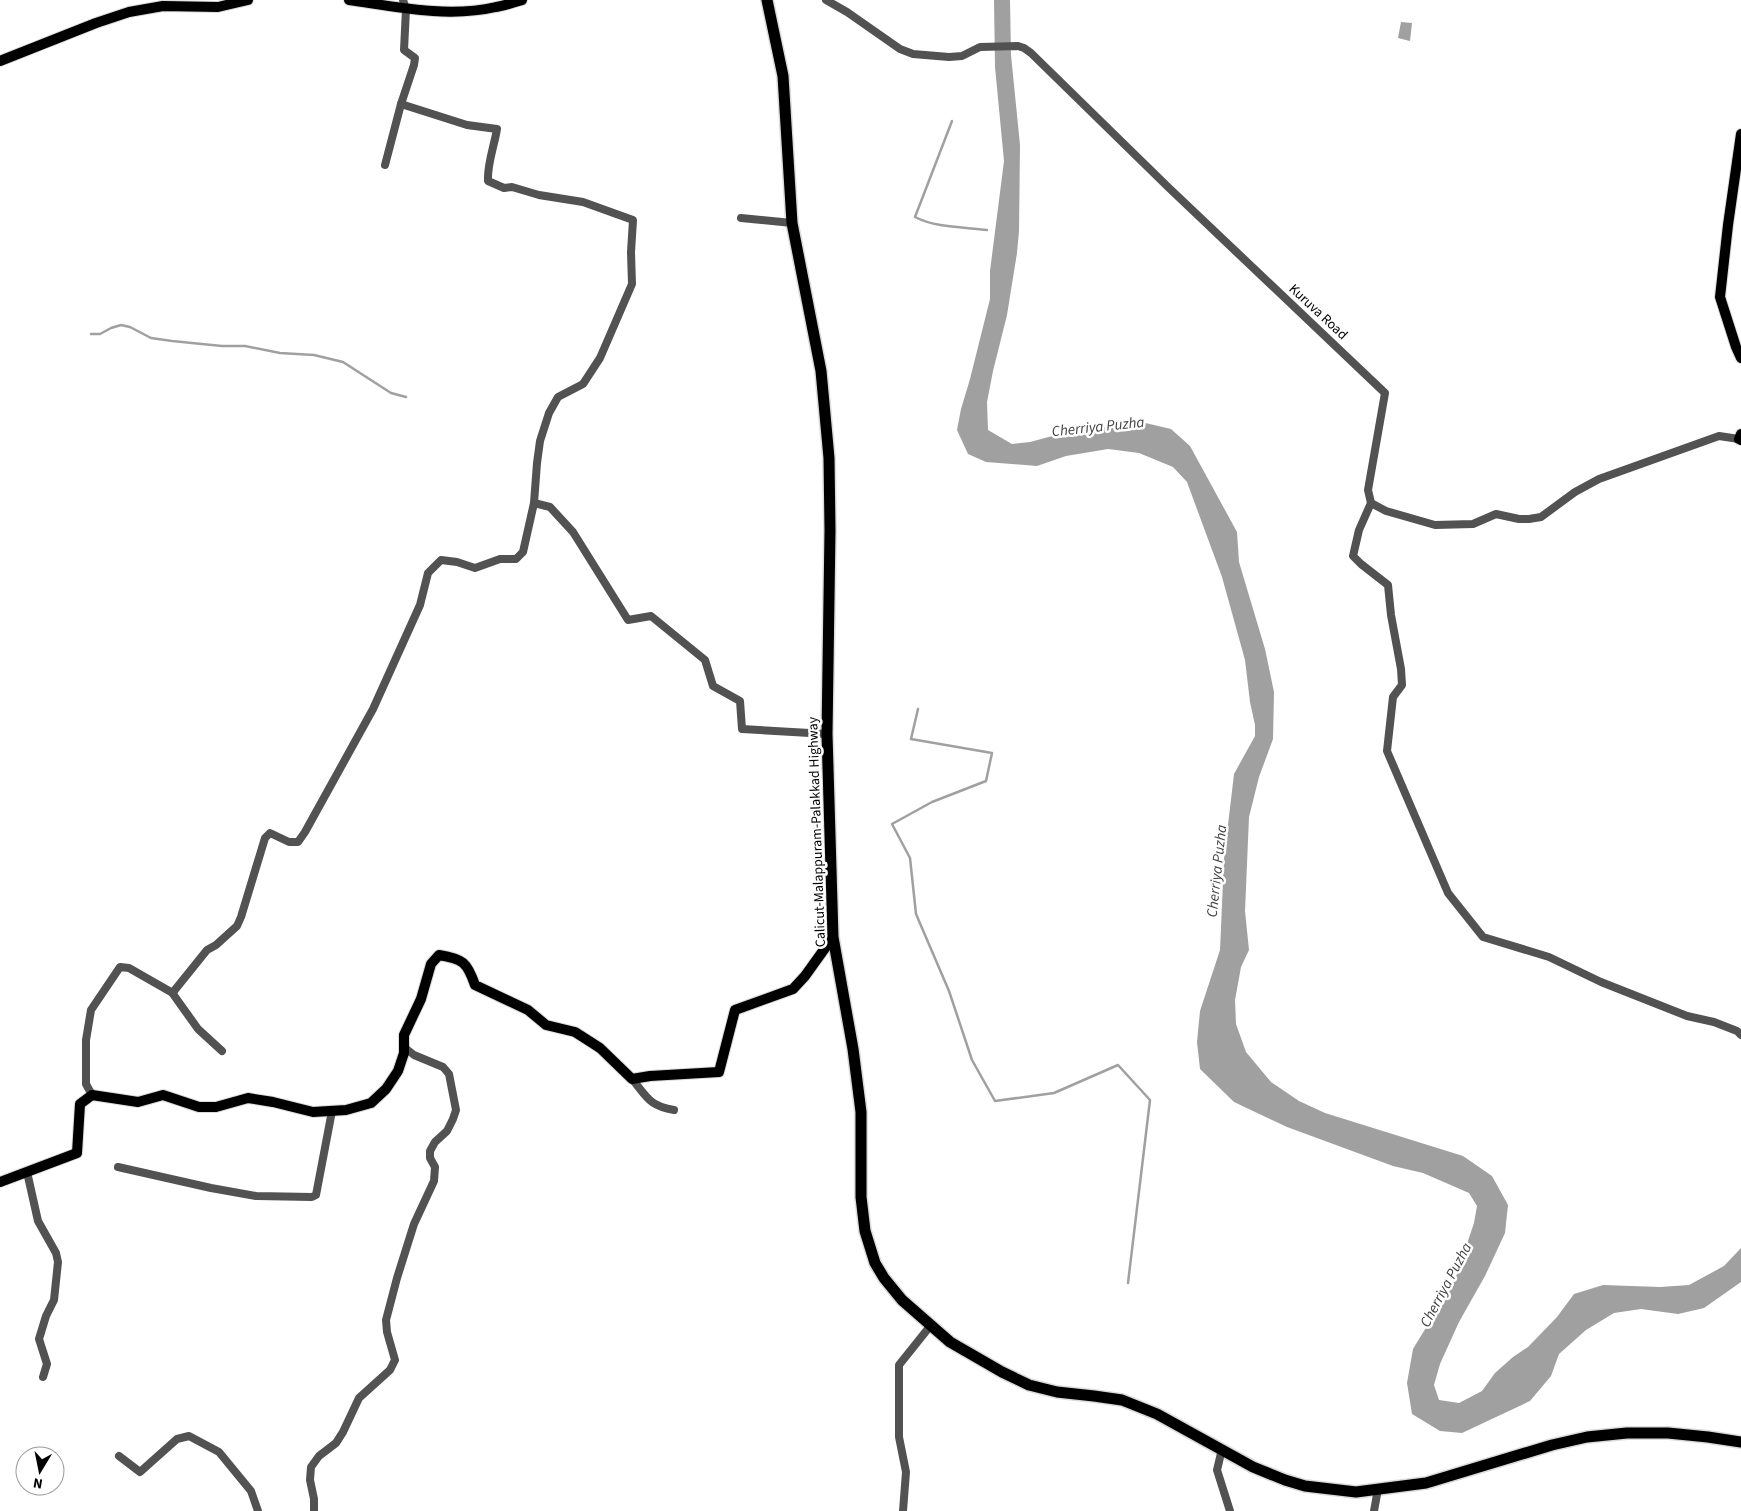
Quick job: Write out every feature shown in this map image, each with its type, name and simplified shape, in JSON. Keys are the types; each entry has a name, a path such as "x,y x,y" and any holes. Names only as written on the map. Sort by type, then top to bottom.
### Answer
{"highway":[{"name":"Calicut-Malappuram-Palakkad Highway","path":"767,0 783,76 792,223 821,372 829,458 830,530 827,734 833,937 854,1050 861,1112 861,1197 865,1231 875,1263 884,1278 902,1300 950,1342 1002,1372 1029,1385 1057,1392 1122,1400 1157,1414 1197,1438 1222,1449 1253,1467 1306,1486 1356,1492 1426,1483 1552,1445 1587,1437 1627,1433 1668,1433 1708,1436 1741,1442"}],"main road":[{"path":"0,61 87,26 129,12 162,6 218,7 248,0"},
{"path":"349,0 468,11 495,8 522,0"},
{"path":"1741,134 1720,297 1741,358"},
{"path":"0,1182 77,1153 80,1104 92,1095 138,1102 163,1095 199,1107 216,1107 248,1098 313,1112 346,1110 371,1103 386,1090 398,1071 404,1047 404,1035 421,999 431,964 439,955 455,958 469,968 475,985 528,1010 546,1025 575,1032 600,1048 632,1079 650,1076 719,1072 735,1010 793,989 805,976 833,937"}],"street":[{"name":"Kuruva Road","path":"826,0 847,12 900,49 913,54 962,56 980,47 1018,46 1031,53 1168,187 1386,393 1368,490 1371,503"},
{"path":"385,165 401,104 414,65 414,58 404,50 404,4"},
{"path":"222,1051 198,1029 173,994 174,991 207,950 216,945 236,926 242,917 265,838 270,833 289,842 298,842 305,832 372,709 420,605 428,573 441,560 457,562 475,568 500,559 516,559 523,552 534,503 540,441 549,413 558,397 583,384 600,358 632,284 633,220 583,202 512,187 504,188 488,181 487,167 492,155 497,129 466,125 401,104"},
{"path":"741,218 792,223"},
{"path":"1740,438 1719,436 1599,479 1575,492 1541,517 1529,520 1496,514 1472,524 1435,525 1386,510 1371,503 1359,530 1353,556 1388,584 1402,685 1393,697 1387,751 1448,893 1482,937 1549,957 1601,982 1687,1016 1714,1022 1737,1031 1741,1035"},
{"path":"534,503 550,507 573,532 628,620 651,616 705,660 713,686 740,701 742,729 827,734"},
{"path":"92,1095 86,1084 86,1040 92,1010 120,967 129,968 171,992 174,991"},
{"path":"314,1511 314,1499 310,1480 311,1467 319,1456 336,1443 359,1398 390,1370 395,1360 387,1332 386,1320 414,1224 434,1181 435,1167 430,1158 430,1151 435,1142 447,1131 456,1110 449,1074 443,1067 414,1055 404,1047"},
{"path":"632,1079 651,1102 660,1108 674,1110"},
{"path":"118,1167 211,1188 247,1194 312,1197 316,1195 332,1111"},
{"path":"26,1172 38,1221 56,1253 58,1262 54,1300 46,1316 39,1339 47,1364 43,1377"},
{"path":"903,1511 906,1472 899,1437 899,1365 931,1325"},
{"path":"119,1456 140,1472 177,1439 189,1436 219,1452 251,1491 258,1511"},
{"path":"1222,1449 1218,1470 1230,1511"},
{"path":"1374,1511 1378,1489"}],"shaded area":[{"path":"994,0 1010,0 1011,55 1020,145 1019,231 1007,315 987,402 988,430 1012,444 1030,442 1071,431 1141,422 1171,429 1190,446 1237,532 1239,562 1265,649 1274,692 1273,739 1259,777 1249,817 1245,911 1249,950 1241,967 1235,1000 1236,1024 1246,1052 1271,1082 1299,1101 1325,1113 1463,1156 1492,1176 1508,1205 1505,1233 1485,1276 1459,1322 1440,1364 1434,1385 1439,1400 1459,1403 1482,1391 1495,1373 1528,1347 1557,1317 1574,1294 1603,1285 1660,1287 1689,1285 1724,1266 1741,1248 1741,1282 1704,1308 1678,1314 1641,1309 1614,1313 1586,1330 1559,1354 1551,1376 1530,1401 1462,1433 1440,1431 1412,1414 1407,1383 1413,1349 1455,1280 1474,1223 1477,1206 1469,1193 1423,1173 1393,1166 1287,1127 1234,1102 1200,1069 1197,1042 1200,1011 1220,950 1224,859 1234,774 1255,736 1255,725 1245,660 1222,577 1187,482 1173,467 1139,453 1108,449 1066,456 1037,466 986,462 968,454 957,430 990,299 990,271 1004,161 995,67"},
{"path":"1401,22 1412,23 1410,41 1398,38"}],"waterway":[{"path":"952,121 915,217 941,225 987,230"},
{"path":"91,334 100,334 121,325 130,327 151,338 222,346 245,346 280,353 314,355 343,362 391,393 406,397"},
{"path":"918,709 911,739 992,753 986,781 932,802 892,824 910,858 916,914 949,991 972,1060 995,1101 1054,1093 1118,1065 1150,1100 1128,1283"}],"water label":[{"name":"Cherriya Puzha","path":"1098,427"},
{"name":"Cherriya Puzha","path":"1217,871"},
{"name":"Cherriya Puzha","path":"1446,1285"}]}
